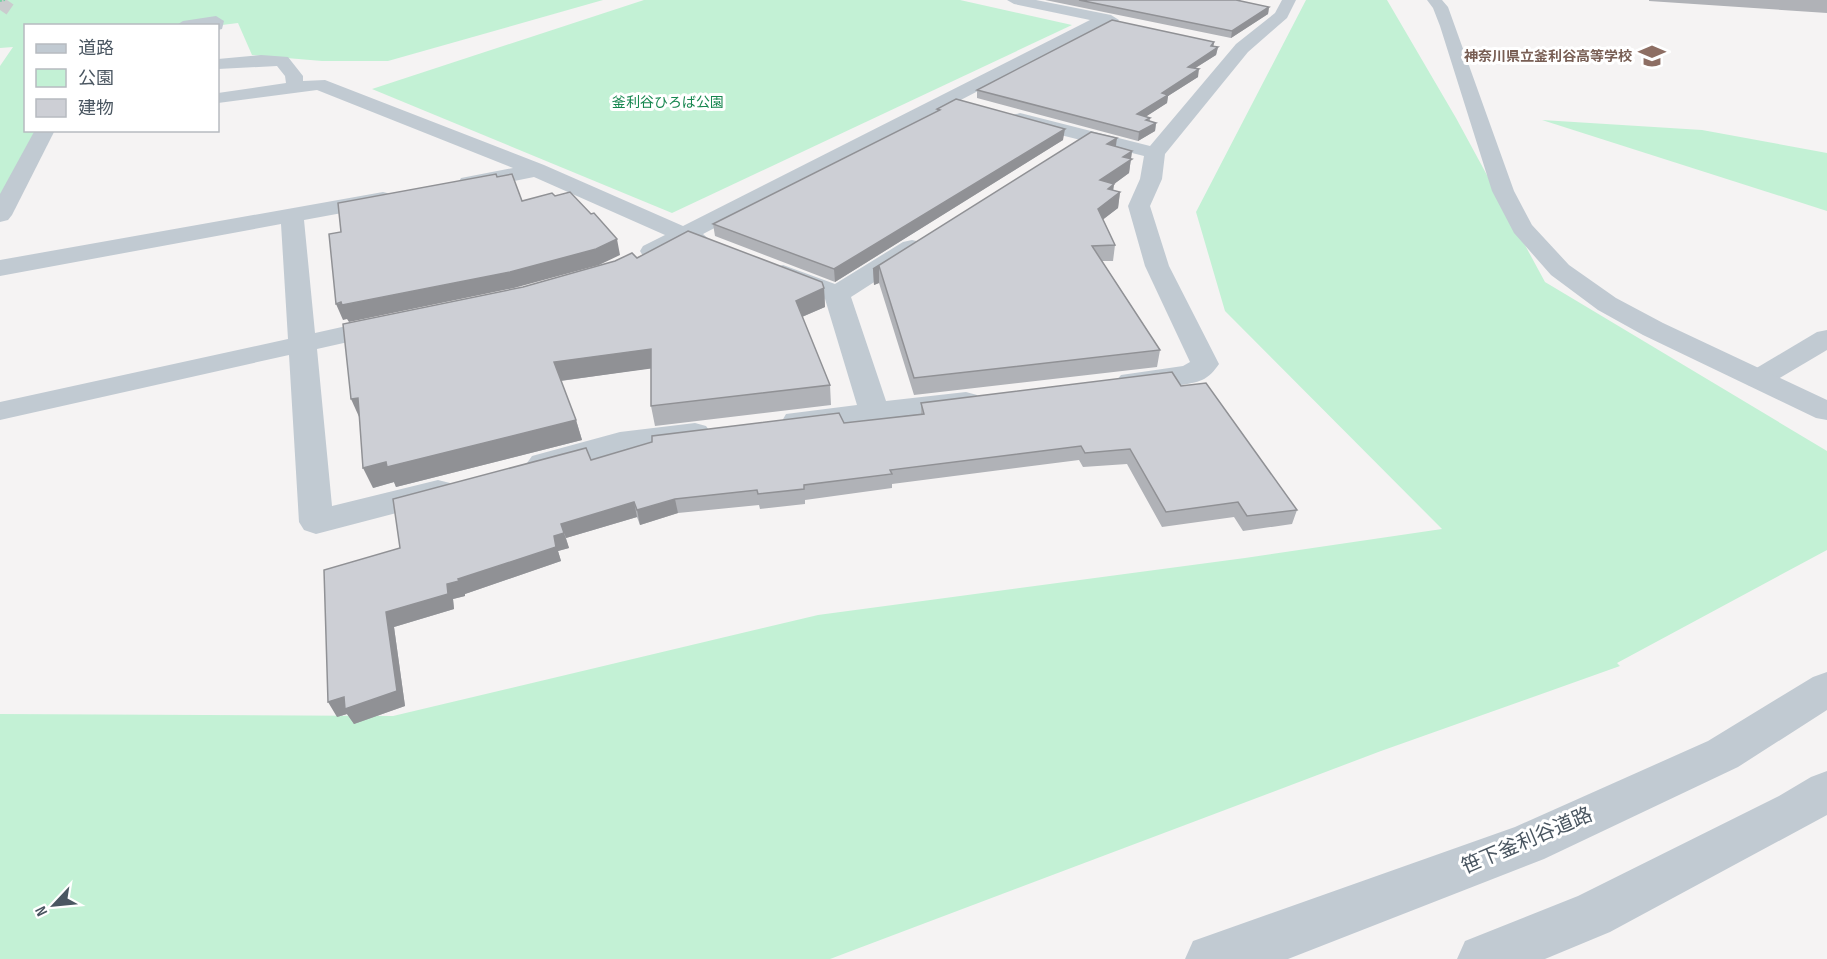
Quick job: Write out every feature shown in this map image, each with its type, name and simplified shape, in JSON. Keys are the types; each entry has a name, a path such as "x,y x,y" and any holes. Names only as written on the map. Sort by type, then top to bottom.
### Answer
{"street":[{"path":"628,263 960,102 1116,21 1014,0"},
{"path":"1434,0 1440,7 1448,26 1503,191 1522,228 1560,270 1607,304 1653,329 1827,411"},
{"path":"1109,384 1191,374 1205,364 1157,266 1139,206 1151,179 1155,153 1231,46 1282,15 1282,2"},
{"path":"196,24 216,21 216,24"},
{"path":"219,64 261,60 282,61 294,76 295,87"},
{"path":"219,98 319,84 536,170 718,248"},
{"path":"1006,115 1155,153"},
{"path":"0,215 44,132"},
{"path":"1066,150 1086,137"},
{"path":"443,188 536,170"},
{"path":"0,268 408,194"},
{"path":"292,215 316,522 461,485"},
{"path":"837,294 927,237"},
{"path":"762,265 837,294"},
{"path":"837,294 874,411"},
{"path":"0,411 405,321"},
{"path":"1758,379 1827,338"},
{"path":"770,424 992,398"},
{"path":"517,470 620,442 724,430"},
{"name":"笹下釜利谷道路","path":"1211,959 1269,941 1527,844 1723,754 1827,689"},
{"path":"1483,959 1593,915 1795,811 1827,791"}],"path":[{"path":"0,1 5,0"}],"green space":[{"path":"0,0 603,0 388,61 322,61 252,55 238,23 219,25 24,24 24,132 34,132 0,197 0,66 13,47 0,48"},
{"name":"釜利谷ひろば公園","path":"644,0 960,0 1072,25 672,213 372,89"},
{"path":"1306,0 1387,0 1456,118 1545,282 1827,451 1827,550 1617,663 1620,666 1381,751 830,959 0,959 0,714 393,716 818,615 1245,558 1442,529 1225,311 1196,212"},
{"path":"1542,120 1702,130 1827,153 1827,211"}],"building":[{"path":"1079,0 1236,0 1269,7 1232,31"},
{"path":"1112,20 1214,42 1211,46 1218,47 1188,67 1199,69 1162,93 1168,95 1137,114 1150,118 1146,120 1156,123 1139,132 977,90"},
{"path":"956,99 1065,129 834,269 713,224 940,110 937,109"},
{"path":"1091,132 1117,138 1107,144 1132,151 1123,157 1132,159 1100,180 1114,184 1108,189 1120,192 1098,209 1115,245 1092,246 1160,350 914,378 879,266 873,269"},
{"path":"496,174 497,177 512,174 522,201 552,193 555,196 570,192 591,214 594,213 617,239 596,249 510,272 342,305 341,302 336,304 329,234 341,232 338,203"},
{"path":"688,231 822,282 824,288 796,301 830,385 651,406 651,349 554,362 576,420 387,467 386,462 363,468 358,398 351,399 343,324 523,287 615,261 632,253 637,258"},
{"path":"1172,372 1181,386 1206,383 1297,510 1247,516 1238,502 1166,512 1130,449 1085,453 1081,446 890,470 892,474 804,485 804,489 758,494 757,490 675,499 637,510 634,502 561,524 564,533 554,536 556,547 458,579 459,581 447,584 448,594 386,612 397,691 345,709 344,697 328,702 324,570 400,548 393,499 586,448 591,460 652,442 652,436 839,413 844,423 924,414 921,403"}],"tunnel":[{"path":"0,10 7,0"}],"place":[{"name":"神奈川県立釜利谷高等学校","path":"1652,56"}]}
